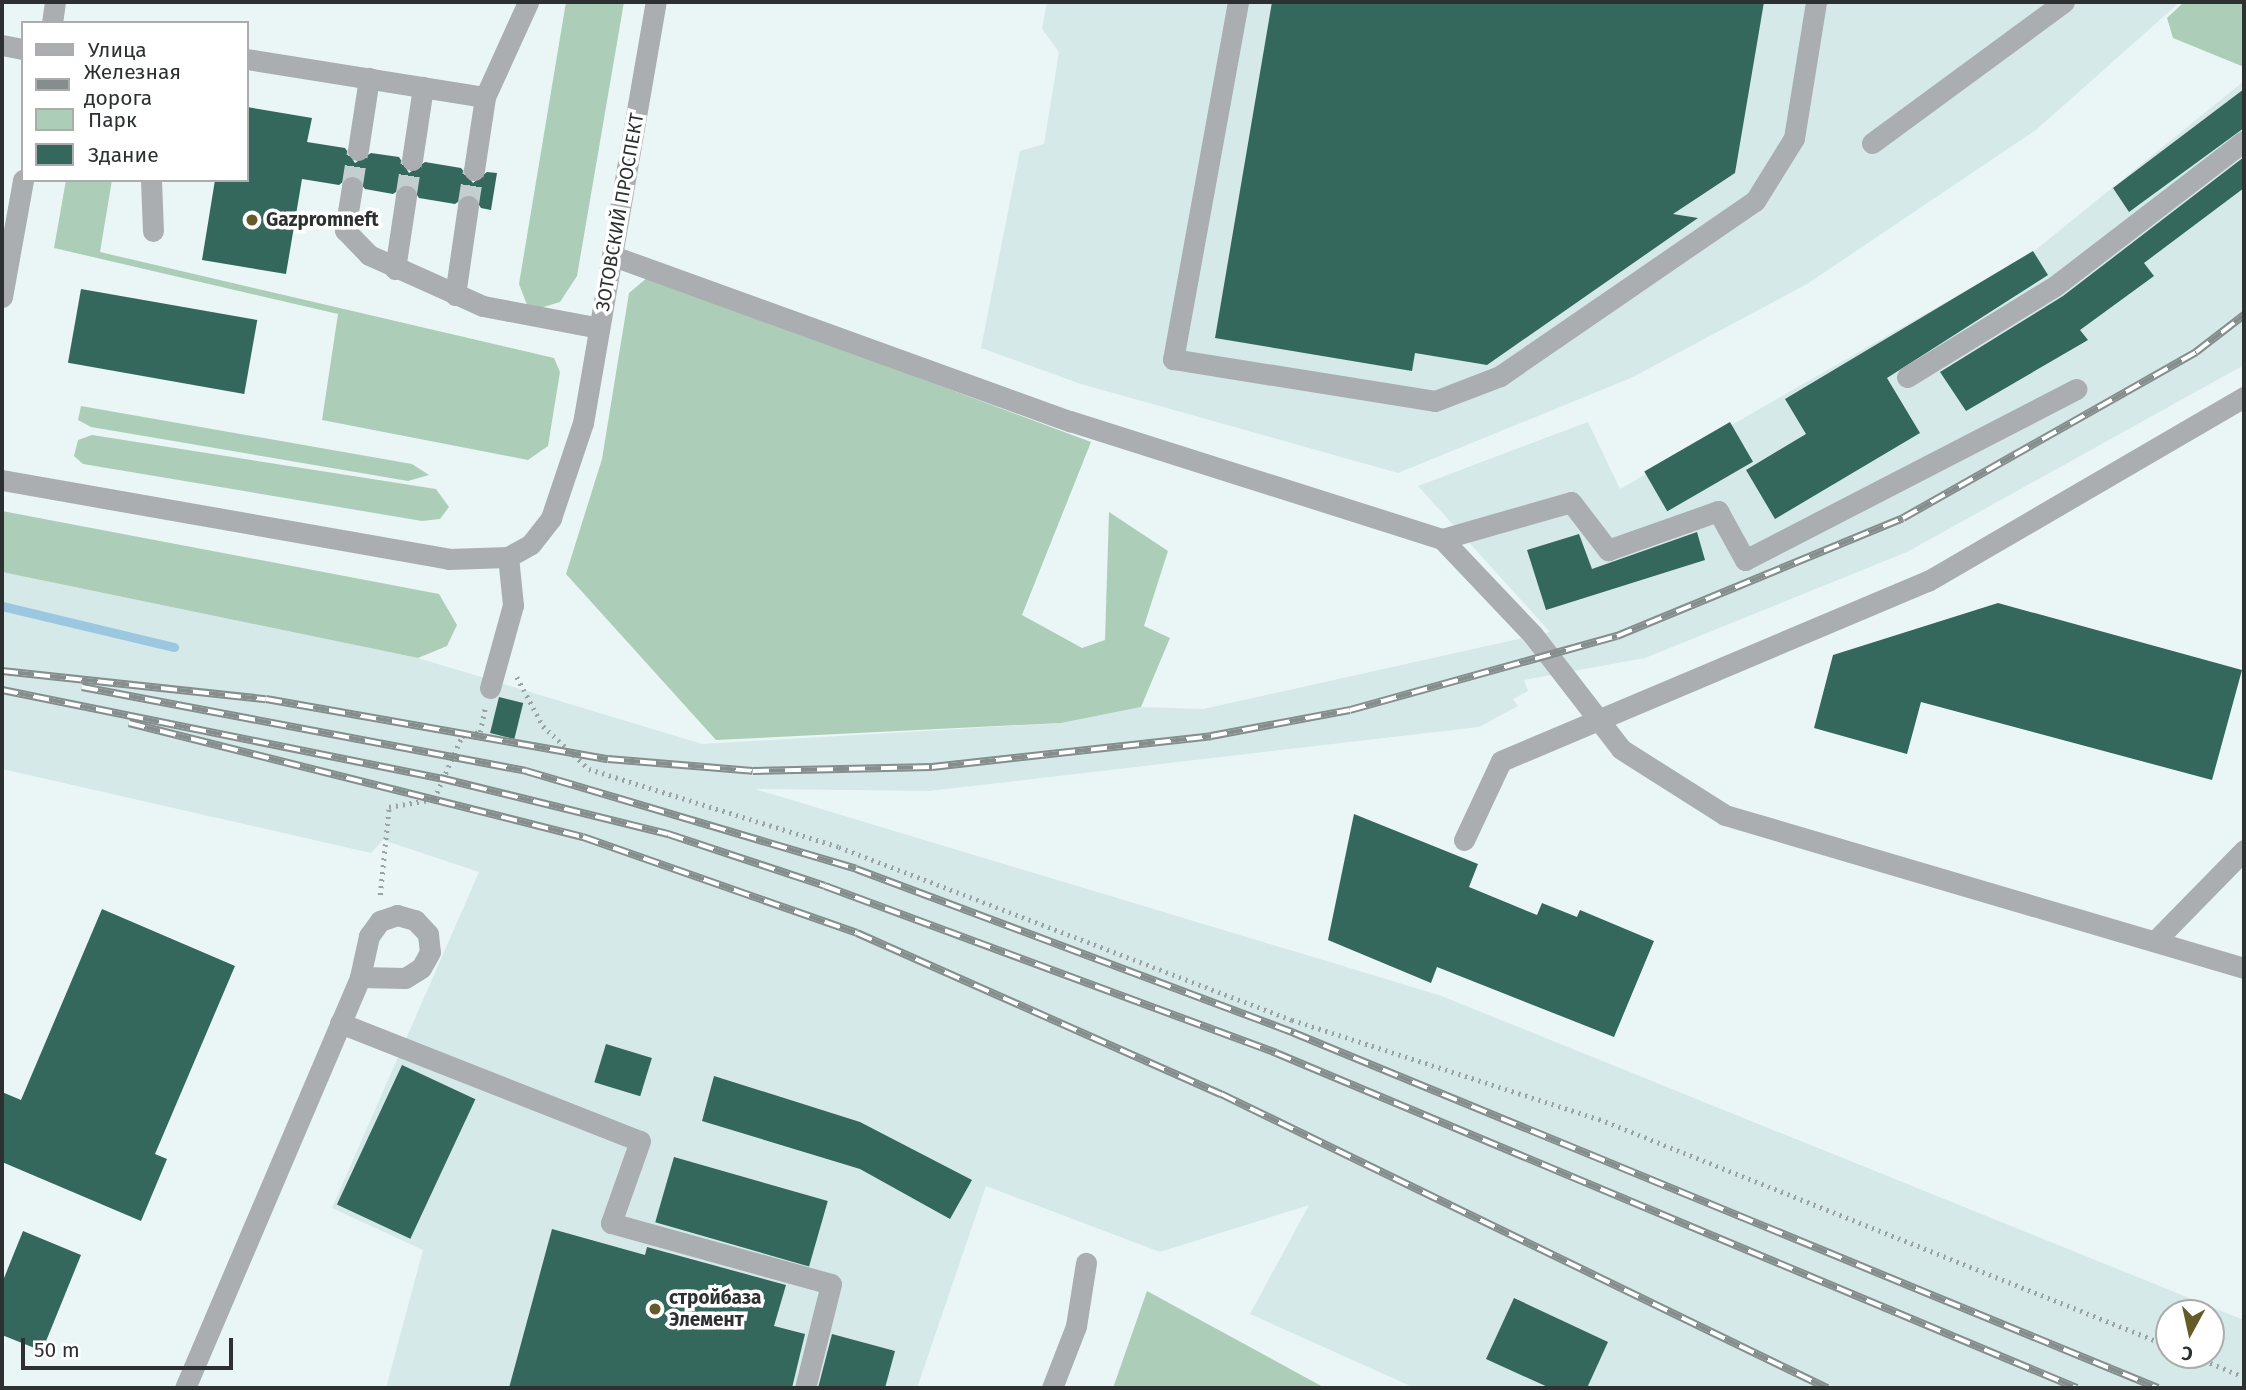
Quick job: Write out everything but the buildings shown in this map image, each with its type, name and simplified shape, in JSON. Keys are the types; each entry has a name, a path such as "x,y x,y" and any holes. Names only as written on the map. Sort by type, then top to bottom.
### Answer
{"street":[{"path":"52,21 55,2"},
{"path":"474,170 485,97 528,2"},
{"name":"ЗОТОВСКИЙ ПРОСПЕКТ","path":"508,557 531,544 551,518 583,423 656,2"},
{"path":"1238,2 1173,359 1435,401 1500,376 1755,201 1794,138 1816,2"},
{"path":"1872,143 2064,2"},
{"path":"2,45 21,49"},
{"path":"248,59 485,97"},
{"path":"358,150 369,78"},
{"path":"412,160 423,87"},
{"path":"1907,377 2055,286 2244,141"},
{"path":"2,298 23,182"},
{"path":"151,182 153,231"},
{"path":"352,187 345,230 395,269 455,295 599,328"},
{"path":"395,269 406,196"},
{"path":"455,295 468,206"},
{"path":"613,256 1070,421 1442,539 1533,635 1621,749 1725,815 2244,968"},
{"path":"1442,539 1571,502 1608,550 1718,511 1745,560 2076,389"},
{"path":"1464,840 1501,761 1597,718 1928,581 2244,397"},
{"path":"2,480 448,559 508,557 513,605 490,688"},
{"path":"2156,940 2244,849"},
{"path":"185,1388 360,977 369,936 380,921 397,915 415,920 428,934 430,952 421,968 405,978 360,977"},
{"path":"340,1023 640,1141 611,1223 831,1284 805,1388"},
{"path":"1052,1388 1076,1326 1086,1264"}],"path":[{"path":"498,656 523,685 543,726 589,769 839,847 1292,1020 1599,1119 2155,1340"},
{"path":"380,921 380,852 389,807 434,799 462,736 480,732 490,688"},
{"path":"2225,1369 2244,1377"}],"shaded area":[{"path":"1047,2 2180,2 2036,130 1807,284 1631,378 1398,473 1081,384 981,348 1020,151 1044,144 1059,52 1042,29"},
{"path":"2244,81 2244,365 1907,552 1645,658 1524,680 1528,691 1513,699 1518,706 1479,727 929,791 755,789 1439,995 2192,1299 2155,1299 2155,1369 2225,1369 2225,1312 2244,1320 2244,1388 1415,1388 1250,1314 1309,1205 1160,1252 986,1186 917,1388 386,1388 423,1250 332,1208 479,872 383,840 371,853 2,769 2,572 418,658 702,744 1061,723 1141,707 1203,709 1550,632 1418,486 1588,422 1620,489 2033,252"}],"green space":[{"path":"566,2 624,2 577,276 560,302 537,309 527,305 519,284"},
{"path":"2184,2 2244,2 2244,67 2173,38 2167,18"},
{"path":"66,182 112,182 100,252 554,358 560,372 548,446 528,460 322,420 338,314 54,248"},
{"path":"648,277 1091,442 1022,615 1082,648 1105,640 1109,512 1168,551 1144,626 1170,638 1141,707 1061,723 716,740 566,574 602,459 629,293"},
{"path":"81,406 412,464 429,475 408,481 91,427 78,420"},
{"path":"92,435 436,489 449,507 440,519 422,521 83,464 74,456 78,440"},
{"path":"2,511 439,594 457,625 447,646 418,658 2,572"},
{"path":"1147,1291 1325,1388 1113,1388"}],"waterway":[{"path":"2,606 174,647"}],"tunnel":[{"path":"352,187 358,150"},
{"path":"406,196 412,160"},
{"path":"468,206 474,170"}],"railway":[{"path":"2,671 266,699 608,759 753,771 932,767 1211,736 1350,710 1617,636 1903,518 2196,352 2244,315"},
{"path":"82,687 526,771 856,869 1294,1033 2158,1388"},
{"path":"2,690 440,778 668,834 825,886 1276,1053 2077,1388"},
{"path":"129,723 583,837 857,933 1221,1094 1827,1388"}],"place":[{"name":"Gazpromneft","path":"252,220"},
{"name":"стройбаза Элемент","path":"655,1309"}]}
